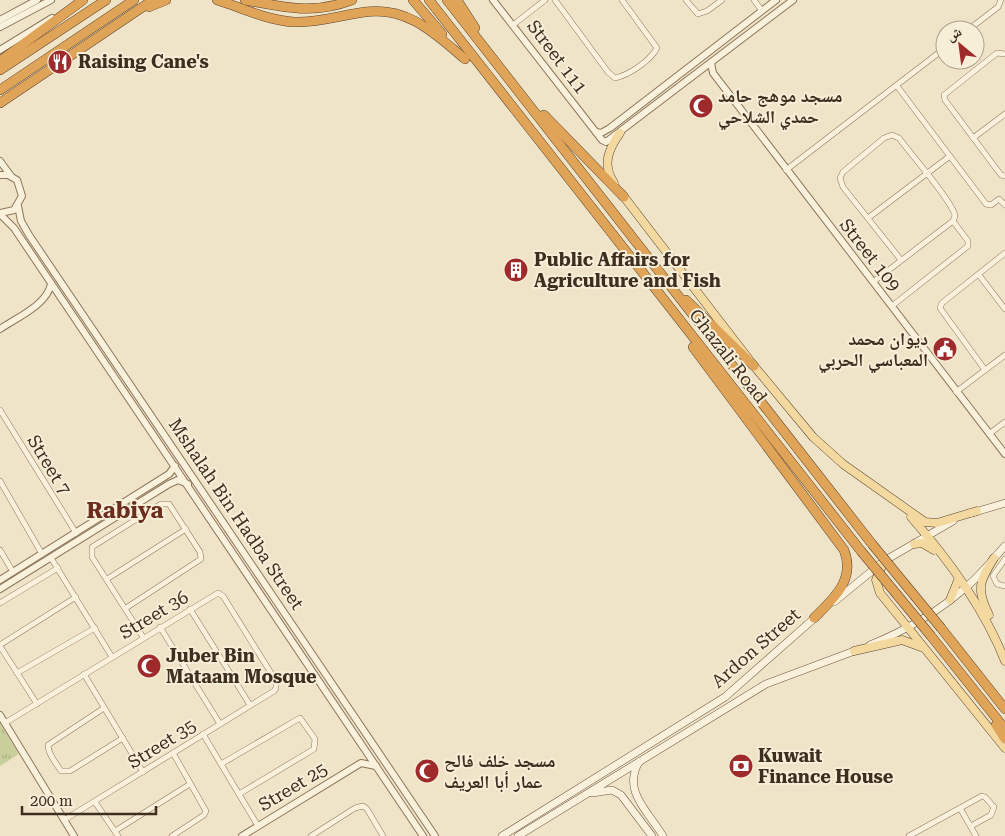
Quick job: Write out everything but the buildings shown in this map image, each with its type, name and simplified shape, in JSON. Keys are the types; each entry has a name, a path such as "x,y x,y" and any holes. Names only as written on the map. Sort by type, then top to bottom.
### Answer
{"highway":[{"path":"0,70 106,0"},
{"path":"0,90 134,0"},
{"path":"0,103 153,0"},
{"path":"114,26 166,0"},
{"path":"217,0 257,15 295,22 324,20 366,12 385,11 401,14 423,25 465,59"},
{"path":"245,0 307,10 352,0"},
{"path":"413,0 465,59 510,105"},
{"name":"Ghazali Road","path":"428,0 861,551 1005,729"},
{"name":"Ghazali Road","path":"447,0 872,544 1005,709"},
{"path":"457,0 497,65"},
{"path":"0,61 82,1"},
{"path":"532,108 548,119 624,197"},
{"path":"674,290 703,314 754,366"},
{"path":"657,293 738,409 799,487 844,550 849,565 846,580 836,596 814,618"},
{"path":"959,671 1005,739"}],"main road":[{"path":"620,133 610,147 607,164 609,176 754,366 820,443 843,464 920,520 930,523 977,511"},
{"name":"Ardon Street","path":"502,836 699,713 748,679 814,618 884,561 947,524 977,511 1005,503"},
{"path":"903,508 966,588 985,617 1000,648"},
{"path":"914,544 927,544 943,558"},
{"name":"Ardon Street","path":"518,836 766,684 854,652 908,629 966,588 1005,546"},
{"path":"994,558 981,579 980,591 1005,661"},
{"path":"884,561 876,580 877,588 1005,748"},
{"path":"950,600 959,578"},
{"path":"854,652 902,640 922,647 931,656"},
{"path":"683,734 703,719 702,714 699,713"},
{"path":"640,761 633,772 634,791 663,836"},
{"path":"587,794 605,790 621,795 651,834"},
{"path":"542,822 537,821 536,817 560,799"},
{"path":"651,834 652,827 658,828"}],"street":[{"path":"0,20 37,0"},
{"path":"0,28 51,0"},
{"path":"514,25 546,0"},
{"path":"555,0 608,72 615,78 624,76 654,54 657,48 622,0"},
{"path":"686,0 698,14 707,12 722,0"},
{"path":"754,0 762,11"},
{"path":"596,132 604,132 776,0"},
{"path":"596,132 606,142 620,133 793,0"},
{"path":"981,20 998,7 1001,0"},
{"path":"0,50 82,1"},
{"name":"Street 111","path":"496,1 596,132"},
{"path":"998,7 1005,6"},
{"path":"1005,54 997,53 944,95 945,100 973,138 1001,175 1005,176"},
{"path":"786,170 935,56"},
{"name":"Street 109","path":"711,63 713,73 1005,454"},
{"path":"702,70 713,73"},
{"path":"897,86 986,204 991,205 999,199 1005,205"},
{"path":"0,107 16,92"},
{"path":"630,112 636,120"},
{"path":"973,138 1005,114"},
{"path":"873,282 953,221 955,216 952,208 926,174 898,138 892,135 884,138 843,172 840,178 843,186 900,260"},
{"path":"868,218 950,156"},
{"path":"0,162 12,177"},
{"path":"0,175 12,177"},
{"name":"Mshalah Bin Hadba Street","path":"12,177 22,190 18,206 21,221 29,235 435,836"},
{"path":"0,214 8,213 18,206"},
{"name":"Mshalah Bin Hadba Street","path":"0,214 14,228 156,440 188,484 421,834"},
{"path":"892,306 968,246 968,241 953,221"},
{"path":"985,370 940,308 942,303 1005,253"},
{"path":"979,274 1005,309"},
{"path":"41,301 48,293 51,284"},
{"path":"0,329 41,301 51,297 61,299"},
{"path":"956,392 1005,354"},
{"name":"Street 7","path":"0,410 76,533"},
{"path":"147,426 154,427 156,422"},
{"path":"989,434 1005,422"},
{"path":"156,440 159,434 164,434"},
{"path":"0,580 169,474 175,466"},
{"path":"0,589 169,484 178,480 188,484"},
{"path":"0,481 42,554"},
{"path":"126,608 199,563 202,555 172,506 166,502 92,547 92,556 143,638"},
{"path":"108,513 112,515 112,520"},
{"path":"106,579 186,529"},
{"path":"0,550 13,572"},
{"path":"51,558 112,657"},
{"path":"1005,559 993,576 994,581 1005,586"},
{"path":"0,603 58,568"},
{"name":"Street 36","path":"5,723 216,593 223,596 276,681 274,691"},
{"path":"37,704 0,646 76,598"},
{"path":"190,609 250,705"},
{"path":"160,627 220,724"},
{"path":"17,673 95,628"},
{"path":"84,674 143,772"},
{"path":"322,687 324,681 331,682"},
{"name":"Street 35","path":"64,820 274,691"},
{"path":"104,708 48,745 48,750 55,762 61,771 70,771 123,738"},
{"path":"0,715 74,836"},
{"path":"221,764 300,718 315,739 314,749 239,794"},
{"path":"203,734 258,826"},
{"path":"365,749 361,763 376,766"},
{"path":"172,836 204,815 206,811 173,753"},
{"name":"Street 25","path":"242,836 361,763"},
{"path":"95,802 116,833 190,784"},
{"path":"909,836 920,834 982,796 988,799 994,807 992,815 971,826"},
{"path":"311,836 355,808 363,806 367,809 380,835"},
{"path":"960,808 976,836"}],"green space":[{"path":"0,723 19,754 0,766"}],"place":[{"name":"Raising Cane's","path":"60,62"},
{"name":"مسجد موهج حامد حمدي الشلاحي","path":"701,106"},
{"name":"Public Affairs for Agriculture and Fish","path":"516,270"},
{"name":"ديوان محمد المعباسي الحربي","path":"945,349"},
{"name":"Juber Bin Mataam Mosque","path":"149,666"},
{"name":"Kuwait Finance House","path":"741,766"},
{"name":"مسجد خلف فالح عمار أبا العريف","path":"427,771"}],"district":[{"name":"Rabiya","path":"125,510"}]}
